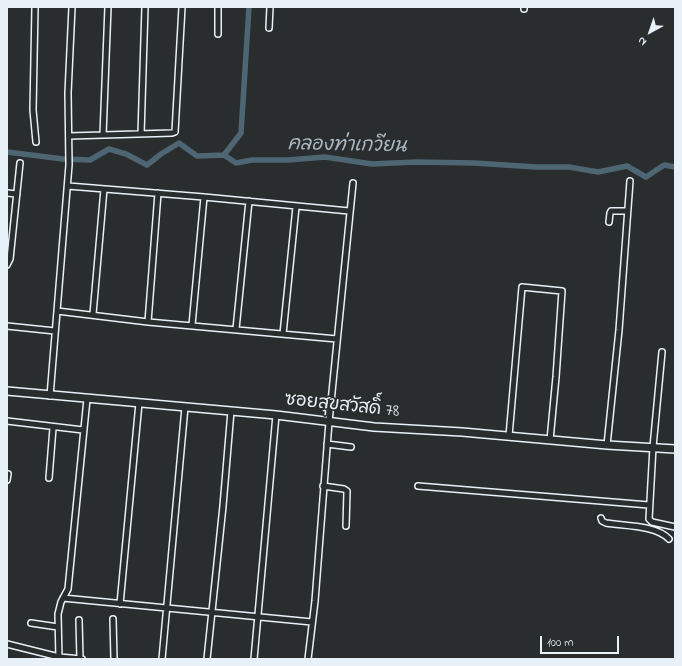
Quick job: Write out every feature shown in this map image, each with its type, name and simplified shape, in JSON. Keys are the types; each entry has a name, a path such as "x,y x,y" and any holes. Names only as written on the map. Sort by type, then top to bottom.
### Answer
{"street":[{"path":"35,7 33,110 36,142"},
{"path":"50,396 70,151 68,93 72,7"},
{"path":"103,135 108,7"},
{"path":"141,134 145,7"},
{"path":"70,136 172,133 176,131 182,7"},
{"path":"218,7 218,34"},
{"path":"269,28 270,7"},
{"path":"7,265 10,259 20,163"},
{"path":"607,445 619,330 630,181"},
{"path":"308,659 329,422 353,183"},
{"path":"68,186 349,211"},
{"path":"93,314 104,189"},
{"path":"7,193 17,194"},
{"path":"148,322 158,193"},
{"path":"192,325 204,197"},
{"path":"236,329 249,201"},
{"path":"283,334 296,207"},
{"path":"609,222 611,211 628,211"},
{"path":"509,436 522,287 562,291 550,440"},
{"path":"57,311 93,314 148,322 337,339"},
{"path":"7,326 55,331"},
{"path":"647,529 650,521 649,505 662,352"},
{"name":"ซอยสุขสวัสดิ์ 78","path":"7,391 276,415 374,427 675,449"},
{"path":"59,658 59,605 68,589 87,398"},
{"path":"120,604 139,403"},
{"path":"162,659 185,407"},
{"path":"207,659 231,411"},
{"path":"254,659 276,415"},
{"path":"7,421 54,428 84,430"},
{"path":"49,478 54,428"},
{"path":"327,444 351,447"},
{"path":"7,480 8,474"},
{"path":"323,486 344,489 347,491 346,526"},
{"path":"418,486 649,505"},
{"path":"601,518 602,521 606,523 660,532 669,539"},
{"path":"650,521 675,527"},
{"path":"63,598 312,622"},
{"path":"113,618 114,659"},
{"path":"7,644 59,658 81,659 80,620"},
{"path":"31,623 58,627"}],"waterway":[{"path":"224,155 241,133 249,7"},
{"name":"คลองท่าเกวียน","path":"7,152 63,159 90,160 109,149 126,154 147,165 179,143 197,156 224,155 236,163 252,160 288,160 325,157 372,164 416,162 474,163 536,167 569,167 598,172 627,166 646,177 664,165 675,167"}]}
